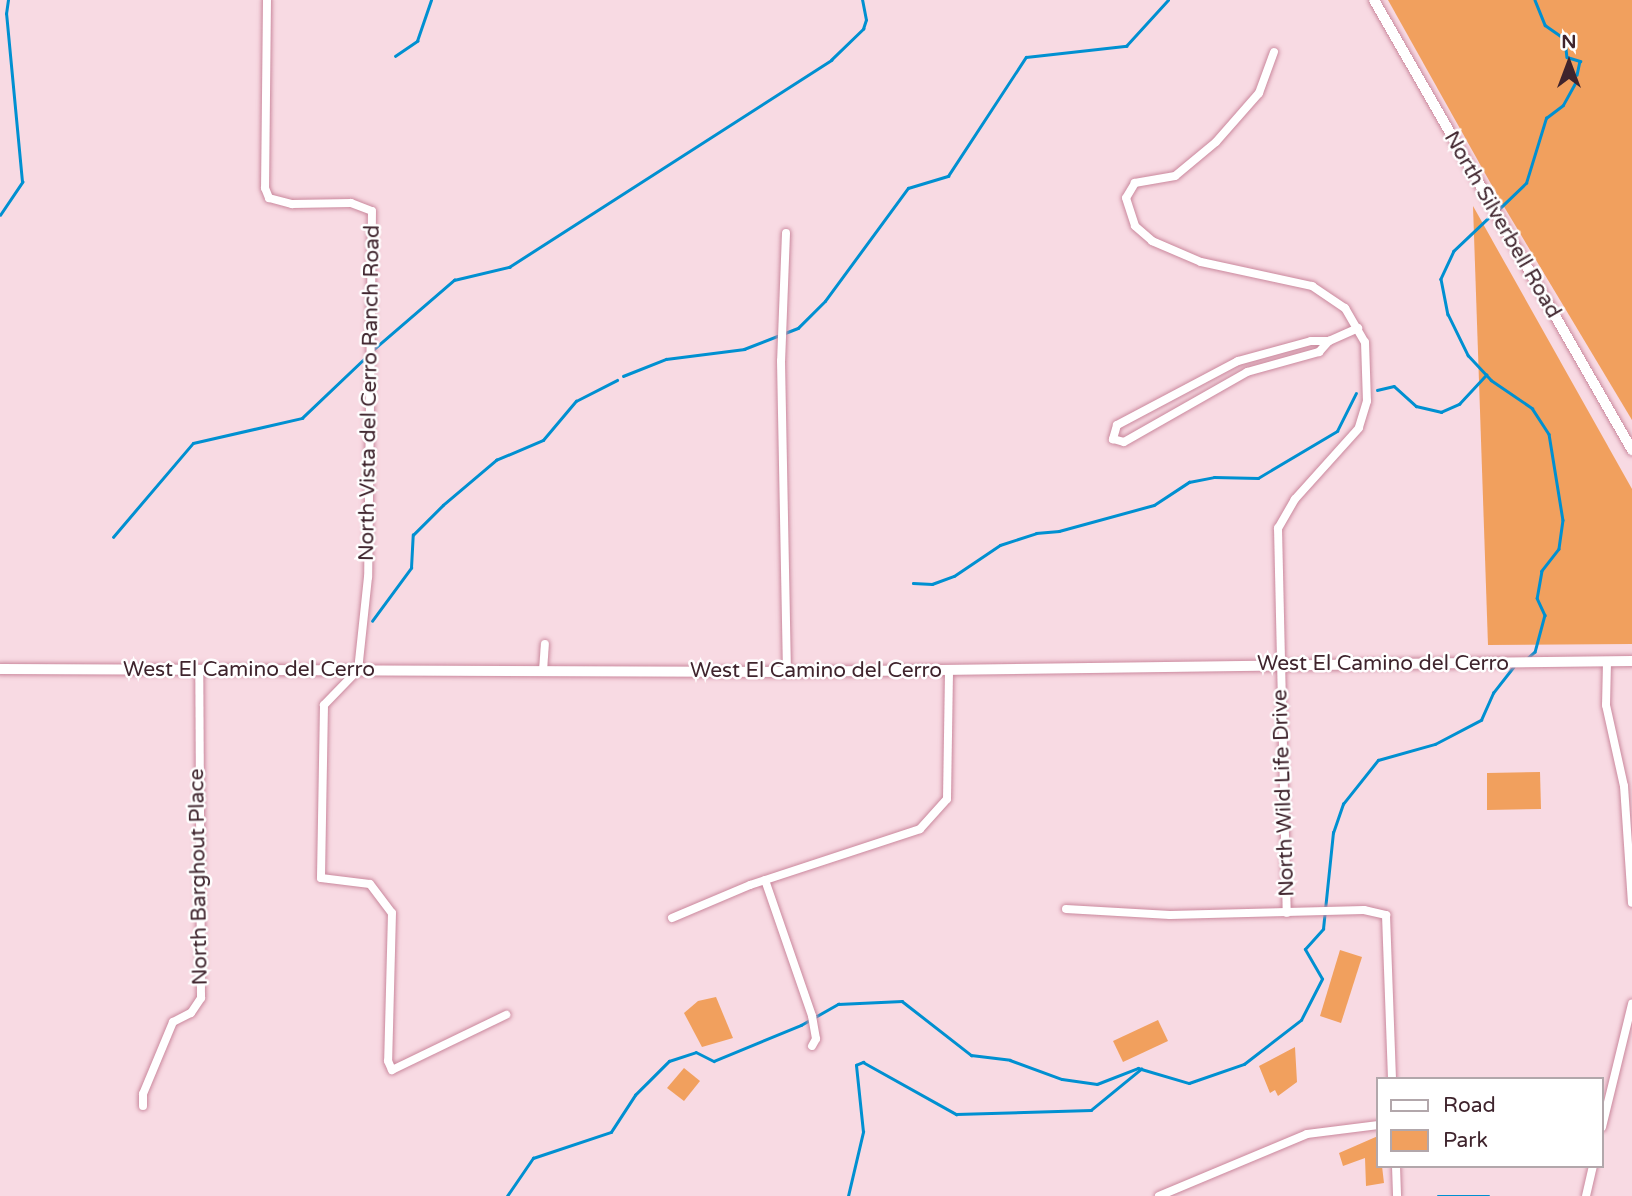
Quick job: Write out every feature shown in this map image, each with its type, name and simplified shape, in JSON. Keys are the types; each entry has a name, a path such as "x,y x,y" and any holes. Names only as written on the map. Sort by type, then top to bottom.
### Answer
{"street":[{"name":"North Vista del Cerro Ranch Road","path":"267,0 265,188 269,198 292,204 351,203 372,211 368,577 358,670"},
{"name":"North Silverbell Road","path":"1374,0 1632,450"},
{"path":"1125,177 1131,186 1165,180 1186,170 1216,142 1259,93 1274,52"},
{"name":"North Wild Life Drive","path":"1131,186 1126,198 1140,234 1201,261 1312,286 1345,308 1364,342 1368,381 1359,428 1295,499 1278,528 1287,913"},
{"path":"786,233 781,361 787,672"},
{"path":"1329,341 1311,341 1238,361 1117,425 1113,439 1124,442 1247,372 1310,356 1329,341 1358,328"},
{"path":"543,671 545,644"},
{"name":"West El Camino del Cerro","path":"0,668 787,672 1632,661"},
{"path":"1608,662 1606,705 1625,786 1632,903"},
{"name":"North Barghout Place","path":"143,1106 143,1094 173,1022 191,1013 201,998 198,670"},
{"path":"358,670 324,705 321,878 370,884 392,913 388,1065 396,1071 464,1032 506,1015"},
{"path":"672,918 765,880 909,835 934,815 947,799 949,786 949,670"},
{"path":"765,880 813,1016 816,1039 812,1046"},
{"path":"1066,909 1170,915 1364,910 1385,915 1392,1077"},
{"path":"1604,1121 1628,1046 1632,1004"},
{"path":"1162,1194 1307,1134 1376,1125"},
{"path":"1396,1168 1397,1196"},
{"path":"1586,1196 1593,1168"}],"green space":[{"path":"1388,0 1632,0 1632,420 1500,200"},
{"path":"1473,206 1632,489 1632,644 1488,645"},
{"path":"1540,772 1541,809 1487,810 1487,773"},
{"path":"1340,950 1362,957 1341,1023 1320,1016"},
{"path":"716,997 733,1038 702,1047 684,1013 698,1001"},
{"path":"1158,1020 1168,1041 1123,1062 1113,1041"},
{"path":"1295,1047 1297,1082 1278,1096 1275,1090 1270,1093 1259,1066"},
{"path":"684,1068 700,1081 684,1101 667,1088"},
{"path":"1376,1137 1376,1168 1382,1168 1384,1183 1366,1186 1365,1158 1343,1166 1339,1153"}],"waterway":[{"path":"0,215 22,182 6,14 8,0"},
{"path":"395,56 417,41 431,0"},
{"path":"374,349 454,280 509,267 831,60 863,29 866,20 862,0"},
{"path":"623,376 666,359 744,349 798,328 825,301 908,188 948,176 1026,57 1126,46 1168,0"},
{"path":"1535,0 1545,25 1565,39 1567,57 1580,61 1577,75"},
{"path":"1498,210 1526,183 1546,118 1563,105 1575,83"},
{"path":"1493,214 1454,251 1441,279 1448,314 1468,355 1491,380 1532,408 1549,434 1563,520 1559,549 1542,571 1537,598 1545,615 1535,652 1528,658"},
{"path":"113,537 193,443 302,418 367,356"},
{"path":"1377,390 1394,386 1416,406 1441,412 1459,404 1486,375"},
{"path":"372,621 411,568 413,535 443,505 496,460 543,440 576,401 617,380"},
{"path":"913,583 932,584 954,576 1000,545 1036,533 1059,531 1154,505 1189,482 1214,477 1258,478 1337,431 1356,393"},
{"path":"507,1196 533,1158 611,1132 635,1095 669,1061 696,1052 714,1061 801,1025 838,1004 902,1001 971,1055 1010,1060 1062,1079 1097,1084 1138,1068 1189,1083 1244,1064 1301,1020 1322,979 1305,949 1323,929 1333,833 1343,804 1378,760 1435,744 1481,720 1493,693 1513,667"},
{"path":"848,1196 863,1132 856,1065 863,1062 956,1114 1091,1110 1141,1069"},
{"path":"1438,1196 1489,1196"}]}
